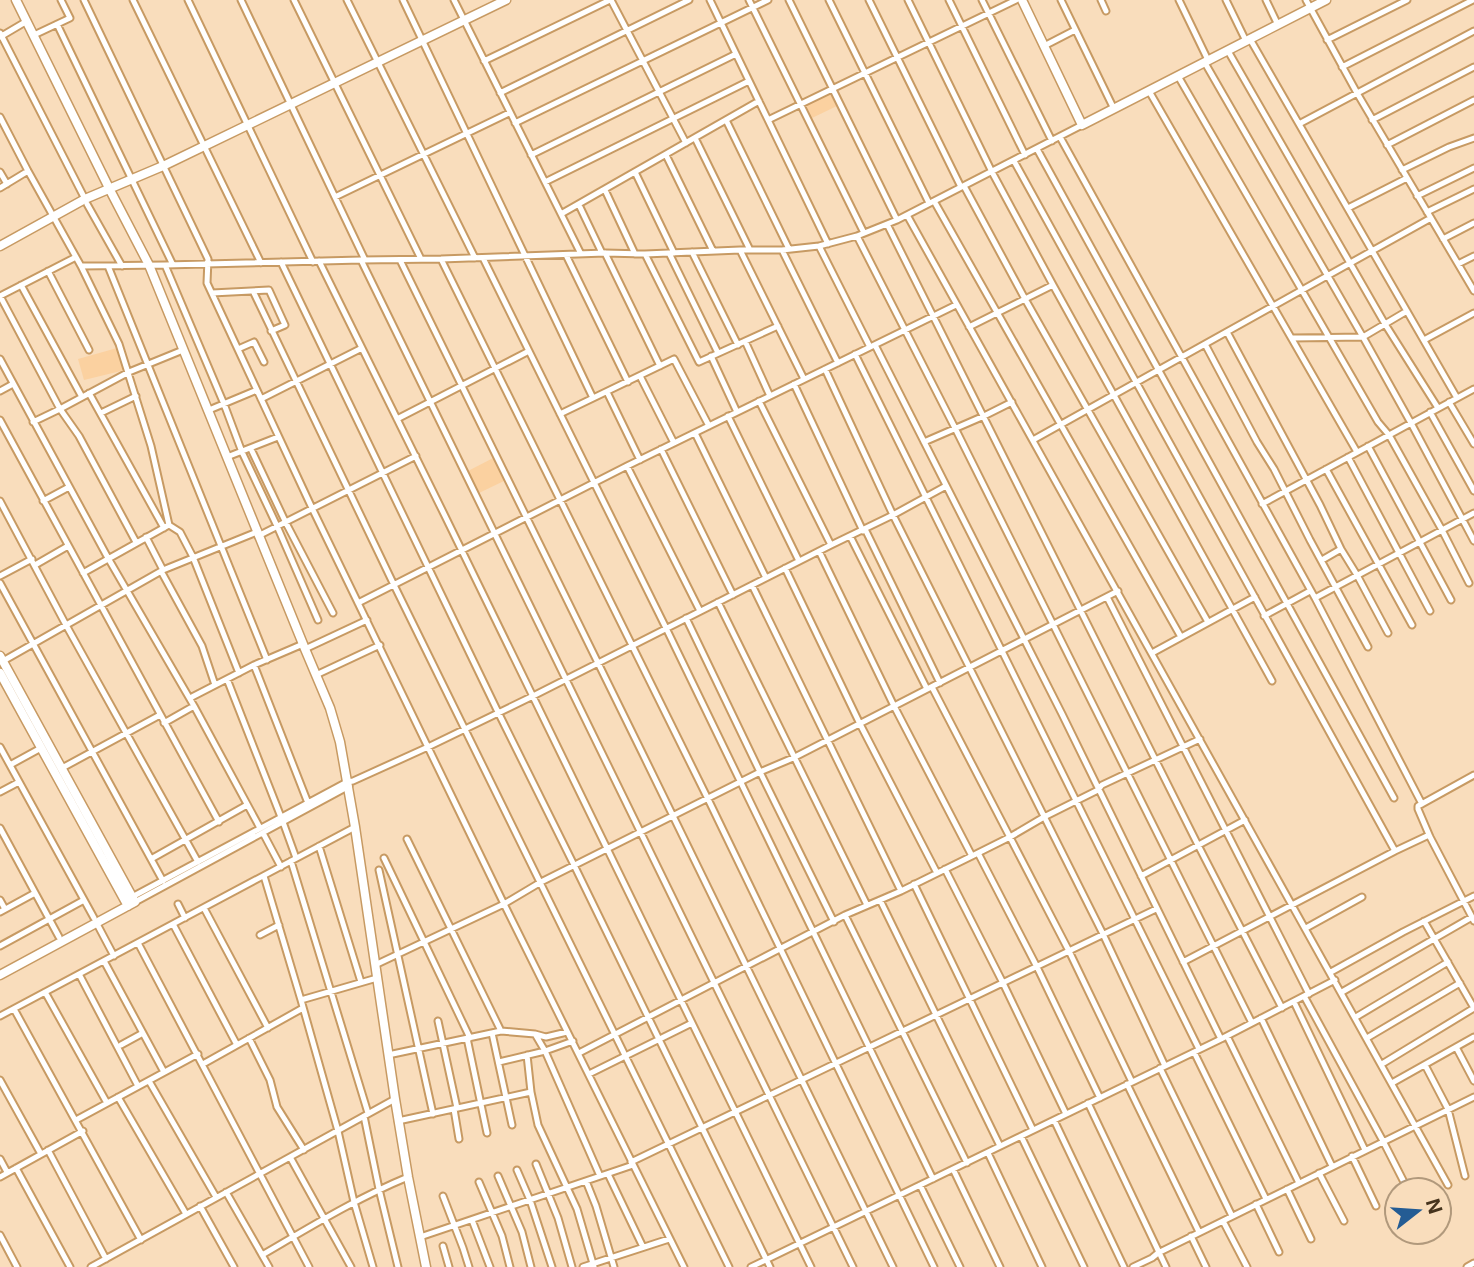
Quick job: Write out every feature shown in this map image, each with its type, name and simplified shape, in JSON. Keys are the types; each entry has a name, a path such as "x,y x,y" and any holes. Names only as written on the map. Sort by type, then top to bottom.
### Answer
{"main road":[{"path":"16,0 149,265 330,708 350,784 398,1122 426,1267"},
{"path":"0,252 86,201 124,186 506,0"},
{"path":"1022,0 1082,125 1278,25 1308,4 1326,0"},
{"path":"0,246 54,219"},
{"path":"1,659 62,768 130,901"},
{"path":"0,673 130,901"},
{"path":"0,973 130,901"},
{"path":"0,973 59,937 95,920"}],"street":[{"path":"34,35 70,18 61,0"},
{"path":"84,0 208,259 207,283 278,438 684,1267"},
{"path":"133,0 261,263"},
{"path":"188,0 247,125 416,456 811,1267"},
{"path":"241,0 430,402 853,1267"},
{"path":"294,0 421,259"},
{"path":"347,0 475,258"},
{"path":"403,0 593,398"},
{"path":"454,0 581,254"},
{"path":"484,61 610,0 686,143"},
{"path":"499,93 689,0"},
{"path":"710,0 828,244"},
{"path":"749,0 905,330 1252,1023"},
{"path":"515,123 768,0"},
{"path":"789,0 897,220"},
{"path":"829,0 932,202 1181,637"},
{"path":"869,0 962,187 1208,622"},
{"path":"908,0 992,172 1272,681"},
{"path":"948,0 1025,155"},
{"path":"982,0 1052,141"},
{"path":"768,120 1016,0"},
{"path":"1061,0 1114,109"},
{"path":"1101,0 1106,11"},
{"path":"1179,0 1206,62 1363,337 1474,541"},
{"path":"1226,0 1457,398"},
{"path":"1266,0 1278,25"},
{"path":"1327,40 1408,0"},
{"path":"1342,67 1473,0"},
{"path":"1308,4 1372,120 1474,291"},
{"path":"26,21 1,36 122,266"},
{"path":"57,24 130,181 173,265"},
{"path":"1044,46 1075,30"},
{"path":"1299,124 1474,31"},
{"path":"1228,51 1384,324 1438,408"},
{"path":"531,155 736,54"},
{"path":"1372,120 1474,67"},
{"path":"1178,76 1378,422 1389,435 1469,583"},
{"path":"545,182 749,81"},
{"path":"1149,91 1357,452"},
{"path":"1387,145 1474,100"},
{"path":"561,214 759,101"},
{"path":"335,197 509,113"},
{"path":"0,117 81,265 119,344 136,396 167,526"},
{"path":"726,120 838,363"},
{"path":"81,265 645,254 785,250 818,246 861,235 897,220 1082,125"},
{"path":"1060,137 1315,598 1422,804"},
{"path":"695,138 750,250"},
{"path":"1402,170 1474,138"},
{"path":"1037,149 1394,798"},
{"path":"666,155 713,251"},
{"path":"1014,161 1395,851"},
{"path":"1418,196 1474,168"},
{"path":"0,188 28,171"},
{"path":"0,172 7,184"},
{"path":"635,172 718,353"},
{"path":"1348,208 1406,178"},
{"path":"1033,440 1372,251 1474,189"},
{"path":"605,190 635,254"},
{"path":"579,205 660,366"},
{"path":"907,215 1443,1176"},
{"path":"1443,239 1474,223"},
{"path":"887,224 1282,1008"},
{"path":"818,246 924,442 1156,909 1299,1183"},
{"path":"740,250 804,379"},
{"path":"692,252 738,345"},
{"path":"645,254 699,362 778,327"},
{"path":"566,255 628,382"},
{"path":"1458,264 1474,256"},
{"path":"76,257 0,296 60,409 79,436 136,542"},
{"path":"484,258 933,1179"},
{"path":"440,259 708,799 934,1267"},
{"path":"400,260 748,966 893,1267"},
{"path":"281,262 770,1267"},
{"path":"165,265 242,452 318,620"},
{"path":"108,266 267,660"},
{"path":"48,271 89,350"},
{"path":"21,285 82,397"},
{"path":"969,327 1053,285"},
{"path":"212,293 269,290 285,325 271,331"},
{"path":"253,291 394,585 729,1267"},
{"path":"358,603 661,449 957,305"},
{"path":"1292,338 1363,337 1407,311"},
{"path":"1424,340 1474,313"},
{"path":"1227,332 1388,633"},
{"path":"745,341 770,396"},
{"path":"238,349 254,342 264,362"},
{"path":"1205,344 1368,647"},
{"path":"261,399 362,348"},
{"path":"33,422 129,372 183,349"},
{"path":"397,419 529,351"},
{"path":"855,354 1135,919 1266,1199"},
{"path":"711,356 737,412"},
{"path":"0,359 108,558 190,698 281,867"},
{"path":"560,414 674,359 709,426"},
{"path":"825,369 893,515 1103,934 1233,1216"},
{"path":"640,376 674,443"},
{"path":"0,391 13,384"},
{"path":"794,384 940,683"},
{"path":"209,410 257,390"},
{"path":"1262,503 1473,391"},
{"path":"607,392 640,460"},
{"path":"89,393 167,526 180,532 193,557 240,673"},
{"path":"101,413 136,396"},
{"path":"759,401 831,545"},
{"path":"924,442 1012,402"},
{"path":"1449,402 1474,444"},
{"path":"1430,412 1474,491"},
{"path":"729,416 799,561"},
{"path":"0,420 3,430 219,822"},
{"path":"695,433 765,578"},
{"path":"227,457 278,438"},
{"path":"1368,446 1451,600"},
{"path":"251,449 333,613"},
{"path":"661,449 733,595"},
{"path":"1,659 33,644 162,570 286,523 416,456"},
{"path":"1348,457 1430,611"},
{"path":"627,466 700,611"},
{"path":"1326,469 1412,625"},
{"path":"282,820 308,803 533,696 946,486"},
{"path":"43,501 69,487"},
{"path":"0,501 198,862"},
{"path":"1315,598 1474,513"},
{"path":"83,573 167,526"},
{"path":"850,536 1069,951 1199,1232"},
{"path":"146,537 202,646 215,685"},
{"path":"0,576 68,546"},
{"path":"1322,560 1341,549"},
{"path":"819,551 894,706 1037,967 1100,1098"},
{"path":"785,568 860,724 937,873"},
{"path":"0,583 163,881"},
{"path":"752,585 901,891"},
{"path":"375,965 504,904 574,865 793,758 1118,591"},
{"path":"1264,616 1310,591"},
{"path":"1107,597 1401,1176"},
{"path":"1152,653 1255,597"},
{"path":"718,602 867,905"},
{"path":"686,618 834,922"},
{"path":"190,698 254,665 367,620"},
{"path":"316,675 380,645"},
{"path":"254,665 308,803"},
{"path":"227,679 282,820 294,860 366,1115 379,1189 398,1267"},
{"path":"164,723 194,706"},
{"path":"62,768 160,715"},
{"path":"579,1053 845,915 975,855 1098,790 1102,785 1200,739"},
{"path":"0,747 114,956"},
{"path":"0,766 41,748"},
{"path":"1342,992 1473,919 1429,835 1418,806 1474,775"},
{"path":"0,792 19,782"},
{"path":"130,901 350,784"},
{"path":"151,859 247,805"},
{"path":"1141,876 1245,820"},
{"path":"0,1016 355,827"},
{"path":"0,828 59,937"},
{"path":"130,901 198,862 262,831"},
{"path":"1183,962 1429,835"},
{"path":"407,839 501,1031"},
{"path":"319,846 361,982"},
{"path":"384,858 468,1038 487,1133"},
{"path":"945,869 1066,1114"},
{"path":"379,870 433,1114"},
{"path":"264,876 338,1131 354,1202 373,1267"},
{"path":"914,884 1033,1130"},
{"path":"0,900 3,910 35,893"},
{"path":"1331,972 1424,920 1474,896"},
{"path":"1306,928 1362,897"},
{"path":"0,946 84,900"},
{"path":"880,900 1000,1146"},
{"path":"178,904 185,918"},
{"path":"204,908 268,1028"},
{"path":"421,1237 608,1174 1156,909"},
{"path":"845,915 967,1163"},
{"path":"1382,1064 1474,1008 1424,920"},
{"path":"173,924 237,1045"},
{"path":"260,935 279,925"},
{"path":"138,943 309,1267"},
{"path":"104,961 164,1072"},
{"path":"1356,1017 1448,962"},
{"path":"79,974 138,1087"},
{"path":"301,1000 377,978"},
{"path":"751,1267 1196,1051 1335,980"},
{"path":"1367,1038 1460,983"},
{"path":"45,992 107,1103"},
{"path":"1294,1002 1365,1150"},
{"path":"203,1064 303,1008"},
{"path":"14,1009 141,1240"},
{"path":"1261,1018 1332,1166"},
{"path":"438,1021 459,1139"},
{"path":"589,1074 692,1023"},
{"path":"388,1055 501,1031 546,1037 567,1032"},
{"path":"121,1045 143,1033"},
{"path":"492,1033 512,1125"},
{"path":"535,1034 600,1176"},
{"path":"1392,1083 1474,1037"},
{"path":"249,1038 270,1080 276,1107 303,1150"},
{"path":"499,1062 573,1041"},
{"path":"1456,1047 1474,1081"},
{"path":"76,1120 198,1054"},
{"path":"527,1055 538,1125 577,1209 593,1265"},
{"path":"1425,1065 1448,1109 1465,1176"},
{"path":"0,1080 41,1154"},
{"path":"149,1081 216,1197"},
{"path":"398,1122 531,1091"},
{"path":"118,1097 186,1214"},
{"path":"1133,1267 1158,1252 1474,1097"},
{"path":"91,1267 395,1099"},
{"path":"1088,1103 1166,1267"},
{"path":"1054,1120 1124,1267"},
{"path":"0,1177 83,1131"},
{"path":"1021,1136 1084,1267"},
{"path":"48,1150 106,1259"},
{"path":"988,1153 1042,1267"},
{"path":"1352,1156 1376,1206"},
{"path":"290,1157 351,1267"},
{"path":"0,1159 7,1172"},
{"path":"536,1164 549,1194 572,1267"},
{"path":"16,1168 70,1267"},
{"path":"953,1169 1000,1267"},
{"path":"517,1170 552,1267"},
{"path":"1319,1172 1344,1221"},
{"path":"608,1174 643,1247"},
{"path":"498,1176 522,1232 531,1267"},
{"path":"262,1255 354,1202 408,1177"},
{"path":"586,1181 614,1267"},
{"path":"479,1182 502,1237 510,1267"},
{"path":"920,1185 960,1267"},
{"path":"1287,1189 1311,1239"},
{"path":"226,1192 269,1267"},
{"path":"443,1196 469,1267"},
{"path":"1256,1204 1279,1252"},
{"path":"200,1206 234,1267"},
{"path":"472,1220 490,1267"},
{"path":"1223,1220 1247,1267"},
{"path":"0,1235 18,1267"},
{"path":"1191,1236 1206,1267"},
{"path":"583,1267 669,1239"},
{"path":"443,1246 449,1267"},
{"path":"1467,1267 1474,1263"}],"shaded area":[{"path":"832,92 839,105 812,118 806,105"},
{"path":"117,348 125,370 84,380 78,359"},
{"path":"495,457 506,480 479,493 468,471"}]}
